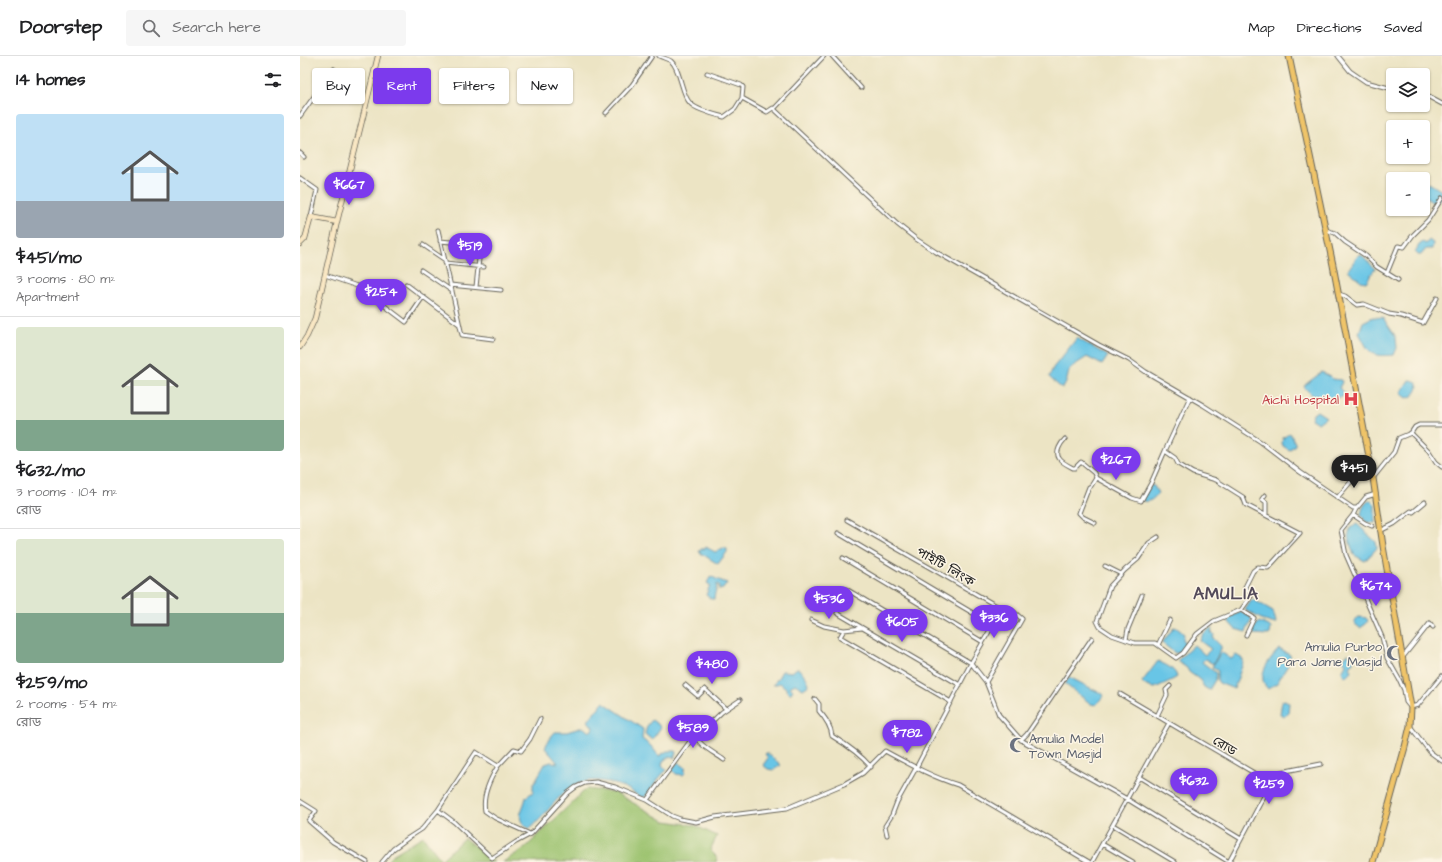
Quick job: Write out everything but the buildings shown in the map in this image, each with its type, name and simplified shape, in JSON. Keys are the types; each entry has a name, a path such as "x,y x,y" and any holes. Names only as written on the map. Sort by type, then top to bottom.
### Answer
{"main road":[{"path":"300,347 315,318 378,56"},
{"path":"1289,56 1339,294 1376,494 1380,531 1411,708 1410,726 1373,862"},
{"path":"300,244 306,239 311,217 337,222"}],"street":[{"path":"606,113 632,85 652,56"},
{"path":"659,56 672,62 681,81 683,90 692,105 724,117 734,109 742,98 743,87 707,73"},
{"path":"742,98 767,112 773,108 774,109 824,56"},
{"path":"832,56 861,88"},
{"path":"1338,56 1350,71 1366,82 1386,87"},
{"path":"1430,98 1442,104"},
{"path":"300,116 312,99"},
{"path":"300,107 304,110"},
{"path":"774,109 859,189 916,239 951,261 1099,345 1129,360 1146,372 1190,397 1261,442 1337,498 1356,508"},
{"path":"300,154 304,157"},
{"path":"300,178 317,190 311,217"},
{"path":"1387,273 1398,246 1404,247 1413,235 1428,220 1442,198"},
{"path":"438,230 462,336 493,339"},
{"path":"1326,230 1335,233 1345,242 1366,256 1377,267 1398,280"},
{"path":"440,241 472,244"},
{"path":"423,245 445,261 484,267"},
{"path":"476,287 480,249"},
{"path":"421,270 452,291"},
{"path":"325,276 360,287 406,322 423,297"},
{"path":"406,284 459,324"},
{"path":"450,285 501,290"},
{"path":"1339,294 1345,296 1357,305 1364,304 1389,314 1423,323 1437,298"},
{"path":"1065,439 1060,445 1058,455 1059,459 1073,468 1076,468 1081,462 1094,473 1096,478 1132,498 1141,501 1151,483 1190,397"},
{"path":"1373,478 1394,452 1399,438 1411,433 1415,427 1419,425 1442,425"},
{"path":"1411,433 1442,467"},
{"path":"1158,537 1149,543 1138,559 1110,586 1105,603 1096,621 1100,627 1112,635 1135,643 1158,645 1176,658 1183,653 1202,630 1214,621 1241,610 1252,595 1245,587 1252,571 1258,567 1268,568 1300,533 1246,506 1243,497 1216,480 1193,473 1178,464 1174,458 1165,451"},
{"path":"1337,498 1360,471"},
{"path":"1095,522 1080,513 1088,487 1091,486 1096,478"},
{"path":"1376,494 1366,497 1356,508 1354,515 1341,530 1346,555 1382,637 1386,658 1399,679 1404,690 1406,702 1411,708 1418,705 1442,676"},
{"path":"1265,495 1262,499 1266,502 1266,515"},
{"path":"1380,531 1394,524 1411,511 1413,512 1425,502"},
{"path":"1354,515 1372,526"},
{"name":"পাইটি লিংক","path":"847,520 1002,609 1014,612 1022,619 986,682"},
{"path":"838,533 993,625"},
{"path":"843,558 984,642"},
{"path":"1105,566 1121,574"},
{"path":"846,589 971,663 986,682 999,715 1021,740 1128,799 1229,862 1271,783 1281,772 1321,764"},
{"path":"1126,640 1128,629 1142,595"},
{"path":"887,835 885,826 971,663 1002,609"},
{"path":"1241,610 1254,618 1246,634"},
{"path":"837,613 960,685"},
{"path":"811,620 824,626 844,630 862,628"},
{"path":"1158,645 1170,620"},
{"path":"1403,657 1430,623 1433,627"},
{"path":"844,630 840,637 951,702"},
{"path":"1021,740 1027,734 1092,638"},
{"path":"684,685 698,696 705,689 726,709"},
{"path":"1157,716 1167,695 1166,690 1170,686"},
{"name":"রোড","path":"1120,694 1271,783"},
{"path":"815,699 819,704 819,711 832,729 832,736 862,756 870,767"},
{"path":"647,800 684,747 726,709 740,700"},
{"path":"530,834 495,818 485,811 483,802 498,766 514,749 521,751 530,739 540,719"},
{"path":"438,810 454,822 492,858 530,834 568,793 585,783 596,782 602,784 647,800 672,816 696,822 715,817 787,808 844,784 863,773 885,751 916,768 958,785 1091,862 1128,799 1169,723"},
{"path":"1410,726 1430,752 1442,761"},
{"path":"696,737 702,745 724,760"},
{"path":"382,862 393,849 422,829 438,810 476,752 498,766"},
{"path":"1139,778 1241,838"},
{"path":"300,801 316,811 309,821 314,826 333,842 367,862"},
{"path":"1113,825 1175,862"},
{"path":"1102,844 1133,862"}],"green space":[{"path":"586,789 614,792 665,821 694,825 717,836 710,850 717,857 716,862 503,862 525,848"},
{"path":"423,836 441,860 464,838 494,862 387,862 392,855"}],"water":[{"path":"1430,184 1442,191 1442,196 1435,204 1430,201"},
{"path":"1429,240 1433,243 1432,249 1426,249 1421,255 1418,255 1415,252 1419,245 1423,242 1426,244"},
{"path":"1359,254 1363,256 1375,269 1366,282 1361,281 1348,270"},
{"path":"1373,317 1383,318 1396,337 1397,348 1394,355 1380,355 1371,352 1359,333 1363,322"},
{"path":"1077,338 1108,356 1102,365 1087,357 1075,365 1070,369 1063,388 1049,377 1053,368"},
{"path":"1322,372 1333,379 1341,380 1342,382 1339,388 1345,393 1344,396 1325,400 1317,395 1316,397 1304,387"},
{"path":"1409,380 1413,380 1418,387 1417,391 1411,397 1407,398 1402,394 1402,391"},
{"path":"1317,411 1326,417 1318,423 1311,419 1313,414"},
{"path":"1290,433 1295,445 1289,450 1283,446 1282,443 1283,438"},
{"path":"1151,485 1154,486 1158,493 1150,501 1143,501 1142,498"},
{"path":"1371,500 1375,504 1375,523 1366,522 1361,515 1365,504"},
{"path":"1357,524 1376,542 1377,548 1365,561 1354,555 1348,537 1350,528"},
{"path":"706,547 715,552 723,548 727,549 727,552 718,564 699,552 701,549"},
{"path":"711,576 727,583 723,589 719,590 719,585 717,584 714,599 711,599 706,595 710,585 707,583"},
{"path":"1254,600 1273,611 1276,622 1275,624 1265,621 1245,610 1251,601"},
{"path":"1241,612 1252,618 1246,632 1235,629 1228,621 1232,616"},
{"path":"1359,617 1366,618 1368,620 1366,624 1360,628 1354,623 1354,621"},
{"path":"1259,622 1271,628 1270,634 1253,634 1254,628"},
{"path":"1174,627 1184,634 1183,639 1185,646 1180,653 1175,653 1162,643"},
{"path":"1211,628 1211,633 1212,632 1214,635 1213,638 1221,646 1221,649 1213,664 1205,659 1202,662 1216,673 1215,680 1209,690 1204,687 1200,680 1189,672 1187,668 1177,661 1194,645 1205,655 1211,649 1200,641 1203,634"},
{"path":"1279,649 1290,655 1291,660 1277,683 1268,689 1264,684 1263,674 1271,658"},
{"path":"1221,652 1231,659 1236,655 1243,659 1234,689 1219,683 1217,680 1218,671 1212,667"},
{"path":"1347,654 1353,655 1355,658 1350,667 1352,671 1345,676 1342,672 1346,664 1343,660"},
{"path":"1158,661 1172,669 1177,677 1155,688 1145,685 1142,682"},
{"path":"797,668 805,676 809,685 803,689 795,684 790,687 793,690 790,694 780,683 773,685 782,671 792,672"},
{"path":"1069,677 1104,695 1096,705 1091,704 1065,684"},
{"path":"1285,700 1289,703 1288,714 1284,716 1280,714 1282,701"},
{"path":"603,702 643,729 642,739 651,746 659,756 667,751 676,751 677,753 674,758 669,757 663,761 662,765 667,770 645,797 639,797 626,788 611,783 596,781 584,782 564,792 530,829 522,822 520,818 526,797 533,792 533,785 545,764 551,762 558,763 545,748 549,739 555,732 567,732 583,727 589,732 592,730 593,727 588,721"},
{"path":"652,720 661,727 652,740 645,734 647,726"},
{"path":"766,753 781,765 773,770 768,769 763,765 768,758 765,754"},
{"path":"678,762 686,768 684,770 686,772 683,775 676,774 672,770"}],"place":[{"name":"Aichi Hospital","path":"1351,399"},
{"name":"Amulia Purbo Para Jame Masjid","path":"1394,653"},
{"name":"Amulia Model Town Masjid","path":"1017,745"}],"district":[{"name":"AMULIA","path":"1226,593"}]}
